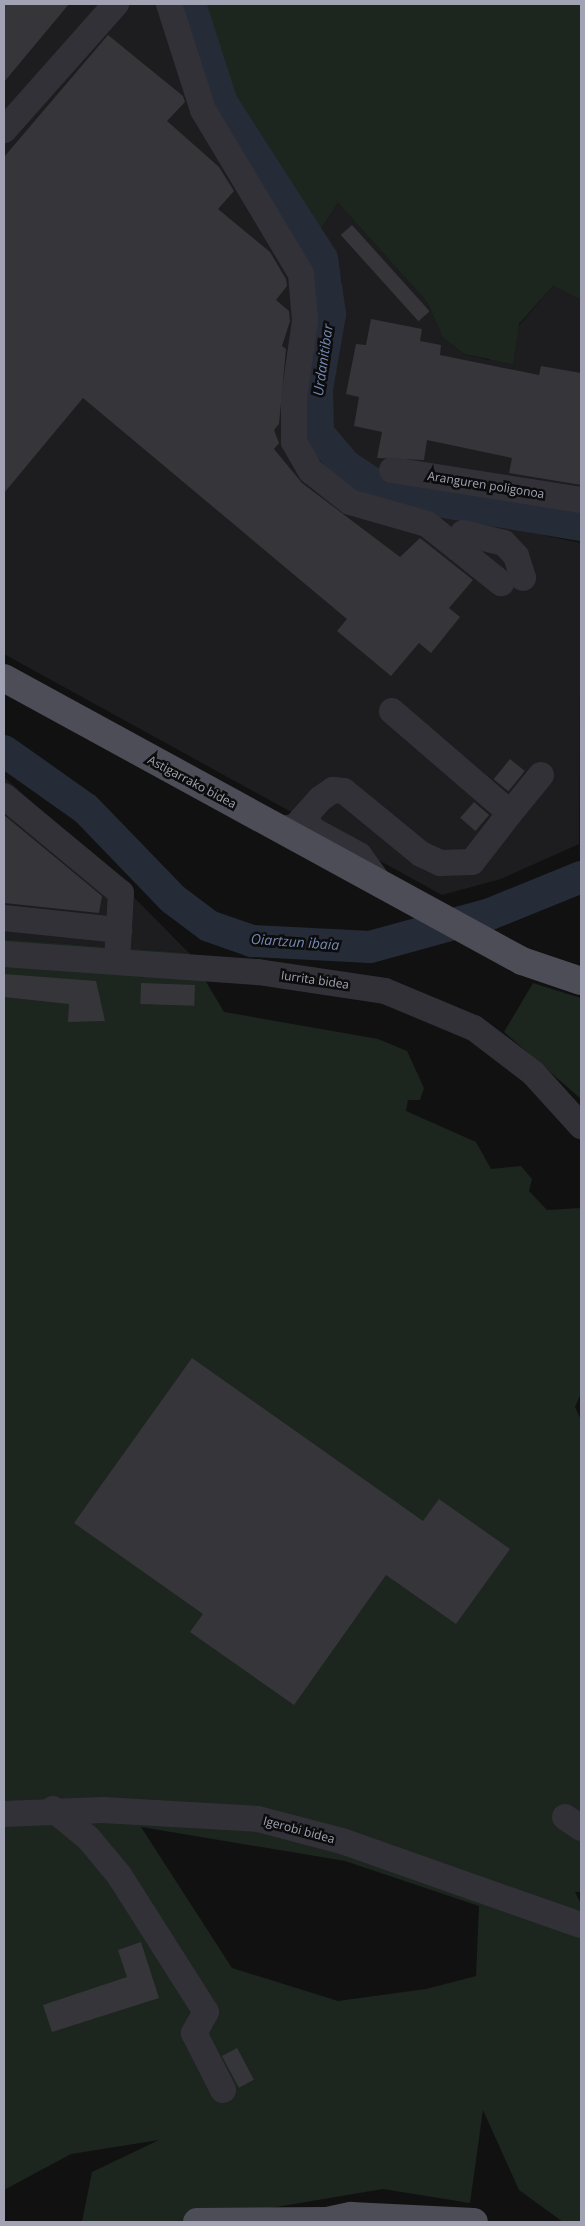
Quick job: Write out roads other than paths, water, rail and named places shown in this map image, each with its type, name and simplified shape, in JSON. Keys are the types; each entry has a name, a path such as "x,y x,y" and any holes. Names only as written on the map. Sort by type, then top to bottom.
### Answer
{"main road":[{"name":"Astigarrako bidea","path":"4,678 502,950 542,970 581,981"},
{"path":"197,2222 328,2222 352,2216 474,2222"}],"street":[{"path":"4,130 116,4"},
{"path":"169,4 203,110 301,274 305,321 294,397 294,442 311,472 350,502 427,524 512,580 516,556 504,543 463,533"},
{"name":"Aranguren poligonoa","path":"392,470 581,500"},
{"path":"392,711 510,813"},
{"path":"279,829 294,827 333,790 344,791 421,854 456,865 472,862 541,775"},
{"path":"4,796 121,893 117,961"},
{"path":"313,808 311,829 359,855 381,885"},
{"path":"4,918 119,930"},
{"name":"Iurrita bidea","path":"4,954 117,961 341,982 413,1000 492,1041 533,1073 581,1126"},
{"path":"53,1809 89,1839 119,1875 206,2012 194,2032 223,2090"},
{"name":"Igerobi bidea","path":"4,1814 53,1809 258,1819 342,1841 581,1925"}],"waterway":[{"name":"Urdanitibar","path":"190,4 222,103 322,259 330,314 317,389 318,433 346,466 375,485 426,499 581,525"},
{"name":"Oiartzun ibaia","path":"4,751 86,809 173,899 209,926 252,941 370,947 490,914 581,877"}]}
